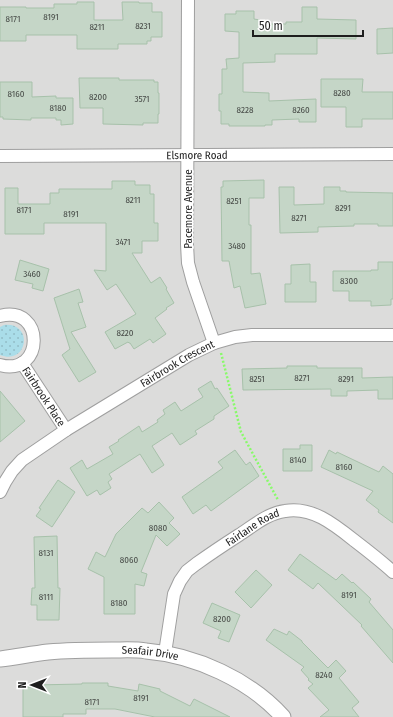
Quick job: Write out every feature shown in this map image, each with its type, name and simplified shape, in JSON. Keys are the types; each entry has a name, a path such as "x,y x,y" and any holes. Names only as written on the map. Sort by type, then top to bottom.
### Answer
{"street":[{"name":"Pacemore Avenue","path":"188,0 188,263 214,343"},
{"name":"Elsmore Road","path":"0,156 393,154"},
{"name":"Fairbrook Place","path":"0,316 6,314 22,318 29,324 33,332 34,341 33,350 22,363 14,366 0,365"},
{"name":"Fairbrook Crescent","path":"0,492 12,471 22,460 66,430 166,368 214,343 235,337 252,335 393,335"},
{"name":"Fairbrook Place","path":"22,363 66,430"},
{"name":"Fairlane Road","path":"165,653 174,594 187,571 257,522 270,515 284,511 302,511 316,515 335,525 393,572"},
{"name":"Seafair Drive","path":"0,659 48,652 83,650 145,650 165,653 198,663 240,682 258,694 283,717"}],"path":[{"path":"214,343 221,353 241,432 284,511"}],"shaded area":[{"path":"0,0 393,0 393,717 0,717"},
{"path":"4,325 14,326 20,330 23,336 24,343 17,355 9,357 0,355 0,327"}],"building":[{"path":"77,2 94,2 94,20 123,20 122,2 152,3 152,12 162,12 162,37 151,37 151,41 147,41 147,44 118,44 118,49 77,49 77,35 26,35 26,41 0,41 0,7 54,8 54,4 77,4"},
{"path":"302,7 317,7 317,19 356,20 356,39 317,38 317,54 275,54 275,62 243,63 243,92 269,93 269,101 316,99 316,122 299,122 299,119 272,120 272,125 265,126 229,126 229,124 221,124 219,94 222,94 222,69 227,69 226,59 239,58 239,32 225,31 225,14 236,14 236,11 254,11 254,19 260,20 260,24 286,24 286,22 302,22"},
{"path":"393,28 393,53 377,54 377,29"},
{"path":"79,78 119,78 119,80 154,80 154,82 158,82 158,123 143,123 143,125 103,124 103,108 80,108"},
{"path":"321,79 363,79 362,92 393,92 393,119 362,119 362,127 346,127 346,107 321,107"},
{"path":"0,82 32,82 32,97 56,96 56,98 73,98 73,124 61,125 61,120 56,120 56,118 31,118 31,120 3,119 3,117 0,117"},
{"path":"264,180 264,198 249,198 249,225 251,225 251,274 260,273 266,304 245,308 240,286 234,288 229,261 222,261 221,187 223,187 223,181"},
{"path":"112,181 135,181 135,185 150,185 150,194 154,194 154,223 158,223 158,241 142,241 142,253 132,253 151,283 160,277 174,303 155,318 166,334 153,343 150,339 134,349 128,342 115,349 105,332 136,314 116,284 107,290 94,270 106,271 106,223 44,223 44,234 5,234 5,188 18,188 18,204 50,204 50,193 59,193 59,189 112,189"},
{"path":"279,187 294,187 294,205 324,204 324,187 340,187 340,191 346,192 393,193 393,226 378,226 378,224 354,224 354,226 318,227 318,232 280,233"},
{"path":"20,260 49,269 43,291 32,288 33,284 15,280"},
{"path":"378,262 393,262 393,299 391,299 391,305 371,306 371,301 349,301 349,291 333,291 333,271 378,270"},
{"path":"310,264 310,282 316,282 316,302 285,302 285,284 291,284 291,265"},
{"path":"79,289 83,302 78,303 86,327 71,332 96,372 79,382 62,355 70,349 54,298"},
{"path":"287,366 362,368 362,378 393,377 393,399 378,399 378,390 347,391 347,396 331,396 331,389 243,390 242,369 287,368"},
{"path":"211,381 215,389 217,388 229,406 214,416 214,419 195,431 197,434 180,445 172,433 152,446 164,465 152,473 140,454 109,474 112,479 108,482 111,488 100,495 97,490 87,496 70,468 82,460 87,469 113,454 109,447 119,441 118,440 139,426 142,432 158,422 157,420 165,414 163,410 175,402 181,411 203,397 198,389"},
{"path":"0,391 25,421 0,442"},
{"path":"300,445 312,445 312,471 283,471 283,449 300,449"},
{"path":"235,450 246,465 250,462 259,476 211,511 206,505 193,514 182,497 223,468 218,462"},
{"path":"329,450 336,454 337,452 379,472 383,466 393,474 393,523 378,512 379,510 366,500 373,491 321,467"},
{"path":"58,480 75,492 52,527 36,516 41,509 39,508"},
{"path":"159,502 174,518 169,523 180,534 167,546 156,535 141,572 147,574 144,586 135,584 135,614 104,614 104,577 88,569 96,552 105,557 116,534 142,508 148,513"},
{"path":"57,536 58,588 60,588 59,620 37,620 37,605 31,605 32,588 35,588 34,537"},
{"path":"300,554 336,580 342,574 371,599 369,602 393,630 393,663 361,626 362,625 318,583 313,589 288,570"},
{"path":"256,570 272,585 251,608 235,592"},
{"path":"212,603 240,615 229,642 218,638 221,631 203,623"},
{"path":"274,629 287,635 289,631 302,641 328,668 336,660 346,671 339,678 359,702 352,708 359,717 320,717 329,710 308,688 313,684 301,670 304,667 266,640"},
{"path":"108,683 108,686 138,691 139,684 160,689 160,691 190,706 194,699 230,717 155,717 115,709 86,709 86,714 63,714 63,717 23,717 23,687 34,687 34,685"}]}
